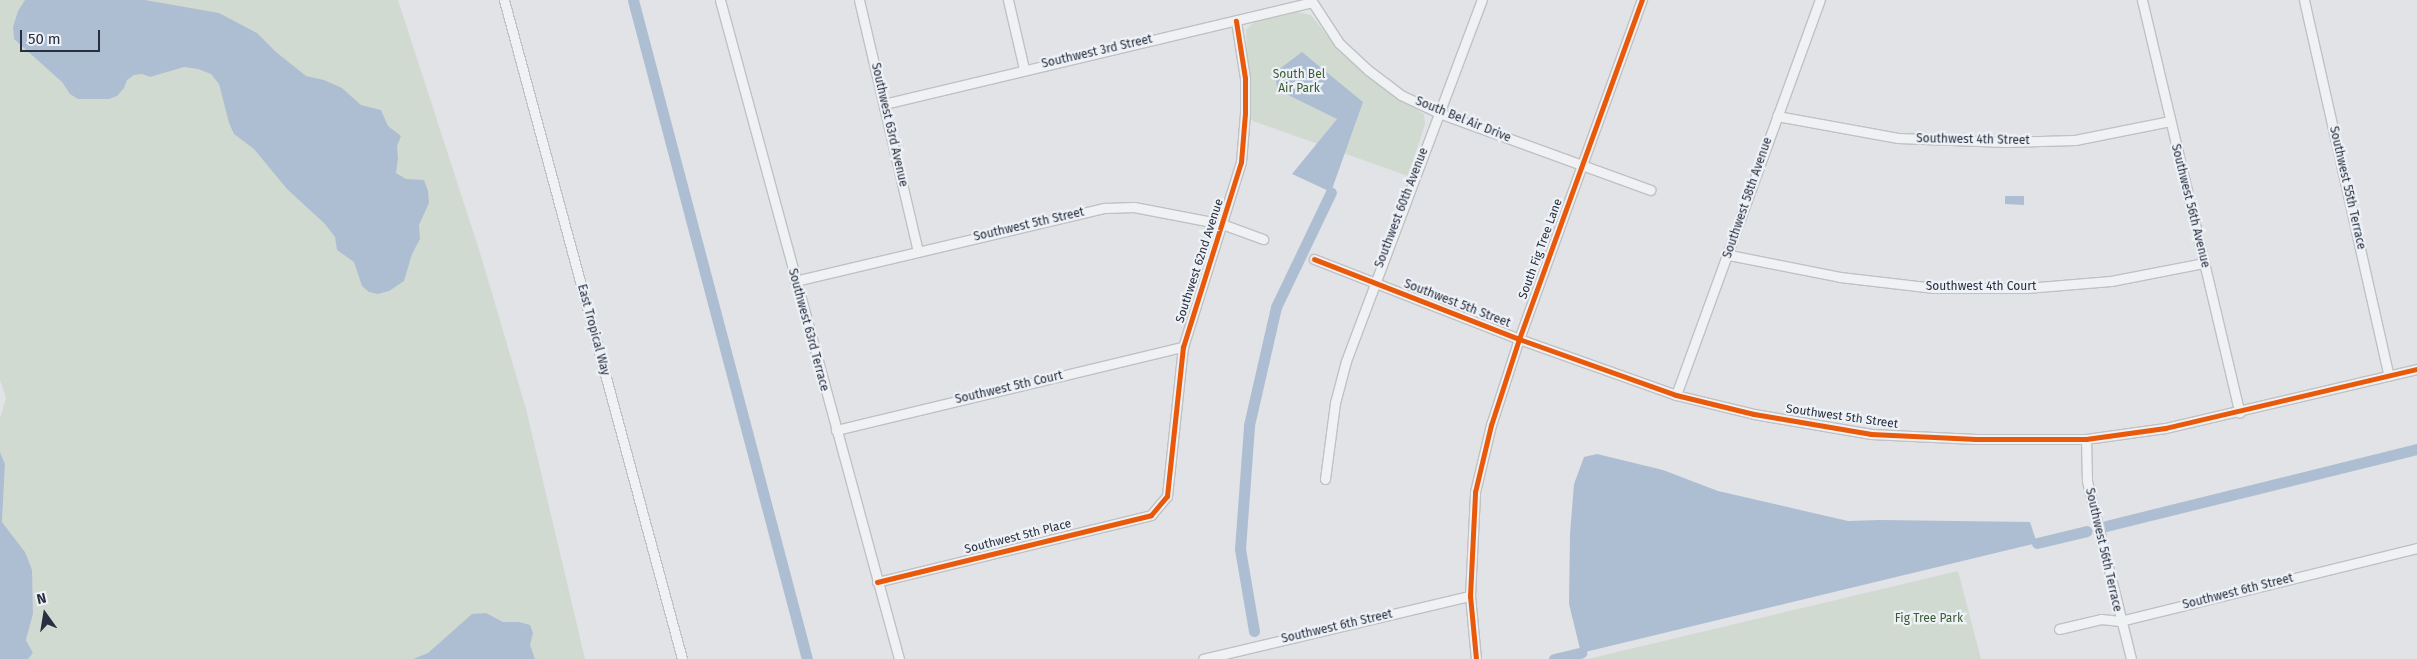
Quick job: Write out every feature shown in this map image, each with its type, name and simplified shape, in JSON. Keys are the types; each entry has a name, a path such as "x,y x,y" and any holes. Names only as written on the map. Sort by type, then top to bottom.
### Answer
{"street":[{"name":"East Tropical Way","path":"504,0 682,659"},
{"name":"Southwest 63rd Terrace","path":"720,0 899,659"},
{"name":"Southwest 63rd Avenue","path":"859,0 918,251"},
{"path":"1008,0 1024,69"},
{"name":"Southwest 60th Avenue","path":"1325,479 1335,403 1346,361 1374,282 1482,0"},
{"name":"South Fig Tree Lane","path":"1476,659 1470,596 1474,492 1491,425 1519,339 1642,0"},
{"name":"Southwest 58th Avenue","path":"1676,395 1820,0"},
{"name":"Southwest 56th Avenue","path":"2142,0 2240,412"},
{"name":"Southwest 55th Terrace","path":"2304,0 2389,376"},
{"name":"Southwest 3rd Street","path":"884,104 1024,69 1236,21 1311,1"},
{"name":"South Bel Air Drive","path":"1311,1 1340,43 1368,70 1401,95 1438,113 1650,190"},
{"name":"Southwest 62nd Avenue","path":"1160,507 1167,496 1183,347 1241,162 1246,113 1245,78 1236,21"},
{"name":"Southwest 4th Street","path":"1777,116 1898,138 2006,142 2075,140 2170,121"},
{"name":"Southwest 5th Street","path":"795,281 1104,208 1134,207 1222,224 1263,239"},
{"name":"Southwest 4th Court","path":"1728,255 1840,277 1934,288 2026,288 2102,282 2204,264"},
{"name":"Southwest 5th Street","path":"1314,259 1519,339 1676,395 1754,414 1871,434 1976,439 2086,439 2166,428 2417,370"},
{"name":"Southwest 5th Court","path":"836,430 1183,347"},
{"name":"Southwest 56th Terrace","path":"2086,439 2087,481 2131,659"},
{"name":"Southwest 5th Place","path":"877,582 1151,516 1160,507"},
{"name":"Southwest 6th Street","path":"2059,629 2102,619 2120,620 2417,548"},
{"name":"Southwest 6th Street","path":"1203,659 1470,596"}],"green space":[{"path":"0,0 398,0 481,256 526,409 585,659 28,659 33,653 26,640 33,614 25,552 2,522 5,464 0,452 0,418 6,398 0,380"},
{"name":"South Bel Air Park","path":"1297,12 1311,15 1339,50 1368,77 1424,114 1425,124 1408,176 1253,121 1249,117 1246,30 1254,22"},
{"name":"Fig Tree Park","path":"1958,571 1981,659 1588,659"}],"water":[{"path":"25,0 145,0 219,13 257,33 276,52 306,76 324,80 342,88 361,105 381,110 388,126 401,136 397,146 396,173 406,179 424,180 428,191 429,203 419,225 420,239 412,254 404,281 389,291 378,294 369,292 362,286 354,262 337,250 335,237 325,224 287,189 254,149 234,134 229,123 219,84 211,74 198,69 184,67 150,77 142,74 134,75 127,80 124,88 117,96 109,99 78,99 70,94 62,82 14,39 13,27 18,11"},
{"path":"1302,52 1363,102 1331,192 1292,174 1337,119 1278,90 1274,73"},
{"path":"2005,196 2024,196 2024,205 2005,204"},
{"path":"0,452 5,464 2,522 25,552 32,570 33,614 26,640 33,653 28,659 0,659"},
{"path":"1597,454 1663,470 1718,491 1848,521 2030,522 2037,543 1581,653 1569,604 1570,534 1574,484 1584,457"},
{"path":"486,613 503,622 519,622 530,625 533,633 530,645 535,659 413,659 428,653 472,614"}],"waterway":[{"path":"633,0 807,659"},
{"path":"1254,631 1240,549 1249,425 1276,307 1331,192"},
{"path":"2106,526 2417,449"},
{"path":"2037,543 2087,531"},
{"path":"1554,659 1581,653"}],"cycle path":[{"path":"1476,659 1470,596 1475,492 1491,425 1519,339 1642,0"},
{"path":"877,582 1151,515 1167,496 1183,347 1241,162 1245,113 1245,78 1236,21"},
{"path":"1314,259 1519,339 1676,395 1754,414 1871,434 1976,439 2086,439 2165,428 2417,369"}]}
